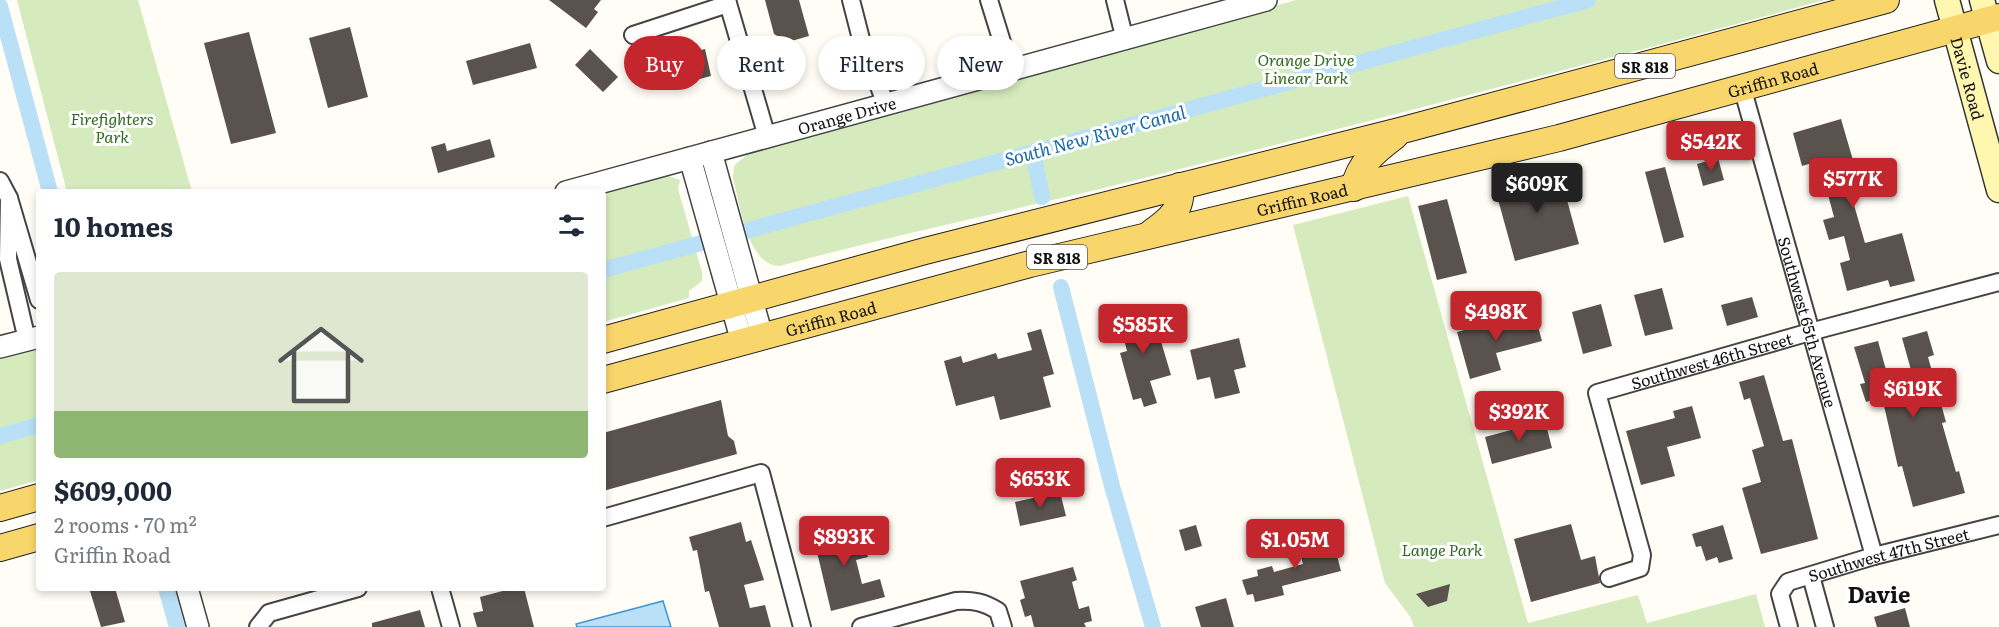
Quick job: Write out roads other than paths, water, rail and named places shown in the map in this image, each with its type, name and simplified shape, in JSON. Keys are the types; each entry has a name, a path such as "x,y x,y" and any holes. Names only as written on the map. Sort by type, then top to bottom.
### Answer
{"main road":[{"name":"SR 818","path":"606,339 925,250 1403,130 1886,0"},
{"name":"Davie Road","path":"1947,0 1999,190"},
{"name":"Davie Road","path":"1990,12 1999,61"},
{"name":"Griffin Road","path":"606,379 985,275 1559,138 1955,28 1990,12"},
{"path":"1354,188 1357,174 1367,159 1403,130"},
{"path":"1148,235 1170,220 1178,210 1182,198 1180,186"},
{"path":"0,508 36,498"},
{"path":"0,548 36,538"}],"street":[{"path":"851,0 861,39 886,105"},
{"path":"989,0 1000,36"},
{"path":"1115,0 1125,40"},
{"name":"Orange Drive","path":"1024,67 1266,0"},
{"path":"633,35 727,2 767,137"},
{"name":"Southwest 65th Avenue","path":"1742,87 1874,556"},
{"name":"Orange Drive","path":"577,189 941,90"},
{"path":"711,152 744,271 742,302 752,339"},
{"path":"690,158 723,276 742,302"},
{"path":"0,181 9,198 36,290"},
{"path":"0,347 33,338 8,259 9,198"},
{"name":"Southwest 46th Street","path":"1609,578 1640,568 1642,555 1597,393 1810,332 1999,282"},
{"path":"606,517 760,472 802,627"},
{"name":"Southwest 47th Street","path":"1789,627 1781,589 1788,582 1874,556 1999,525"},
{"path":"1811,576 1825,627"},
{"path":"188,591 198,627"},
{"path":"258,627 269,613 346,591"},
{"path":"441,591 451,627"},
{"path":"861,627 956,602 972,600 986,603 998,611 1003,627"}],"water":[{"path":"663,601 671,627 577,627 576,624"}],"waterway":[{"name":"South New River Canal","path":"606,269 1588,0"},
{"path":"0,6 49,189"},
{"path":"1033,153 1042,197"},
{"path":"1061,287 1112,486 1153,627"},
{"name":"South New River Canal","path":"0,436 36,426"},
{"path":"167,591 177,627"}],"district":[{"name":"Davie","path":"1879,593"}],"park label":[{"name":"Orange Drive Linear Park","path":"1306,68"},
{"name":"Firefighters Park","path":"112,127"},
{"name":"Lange Park","path":"1442,549"}]}
